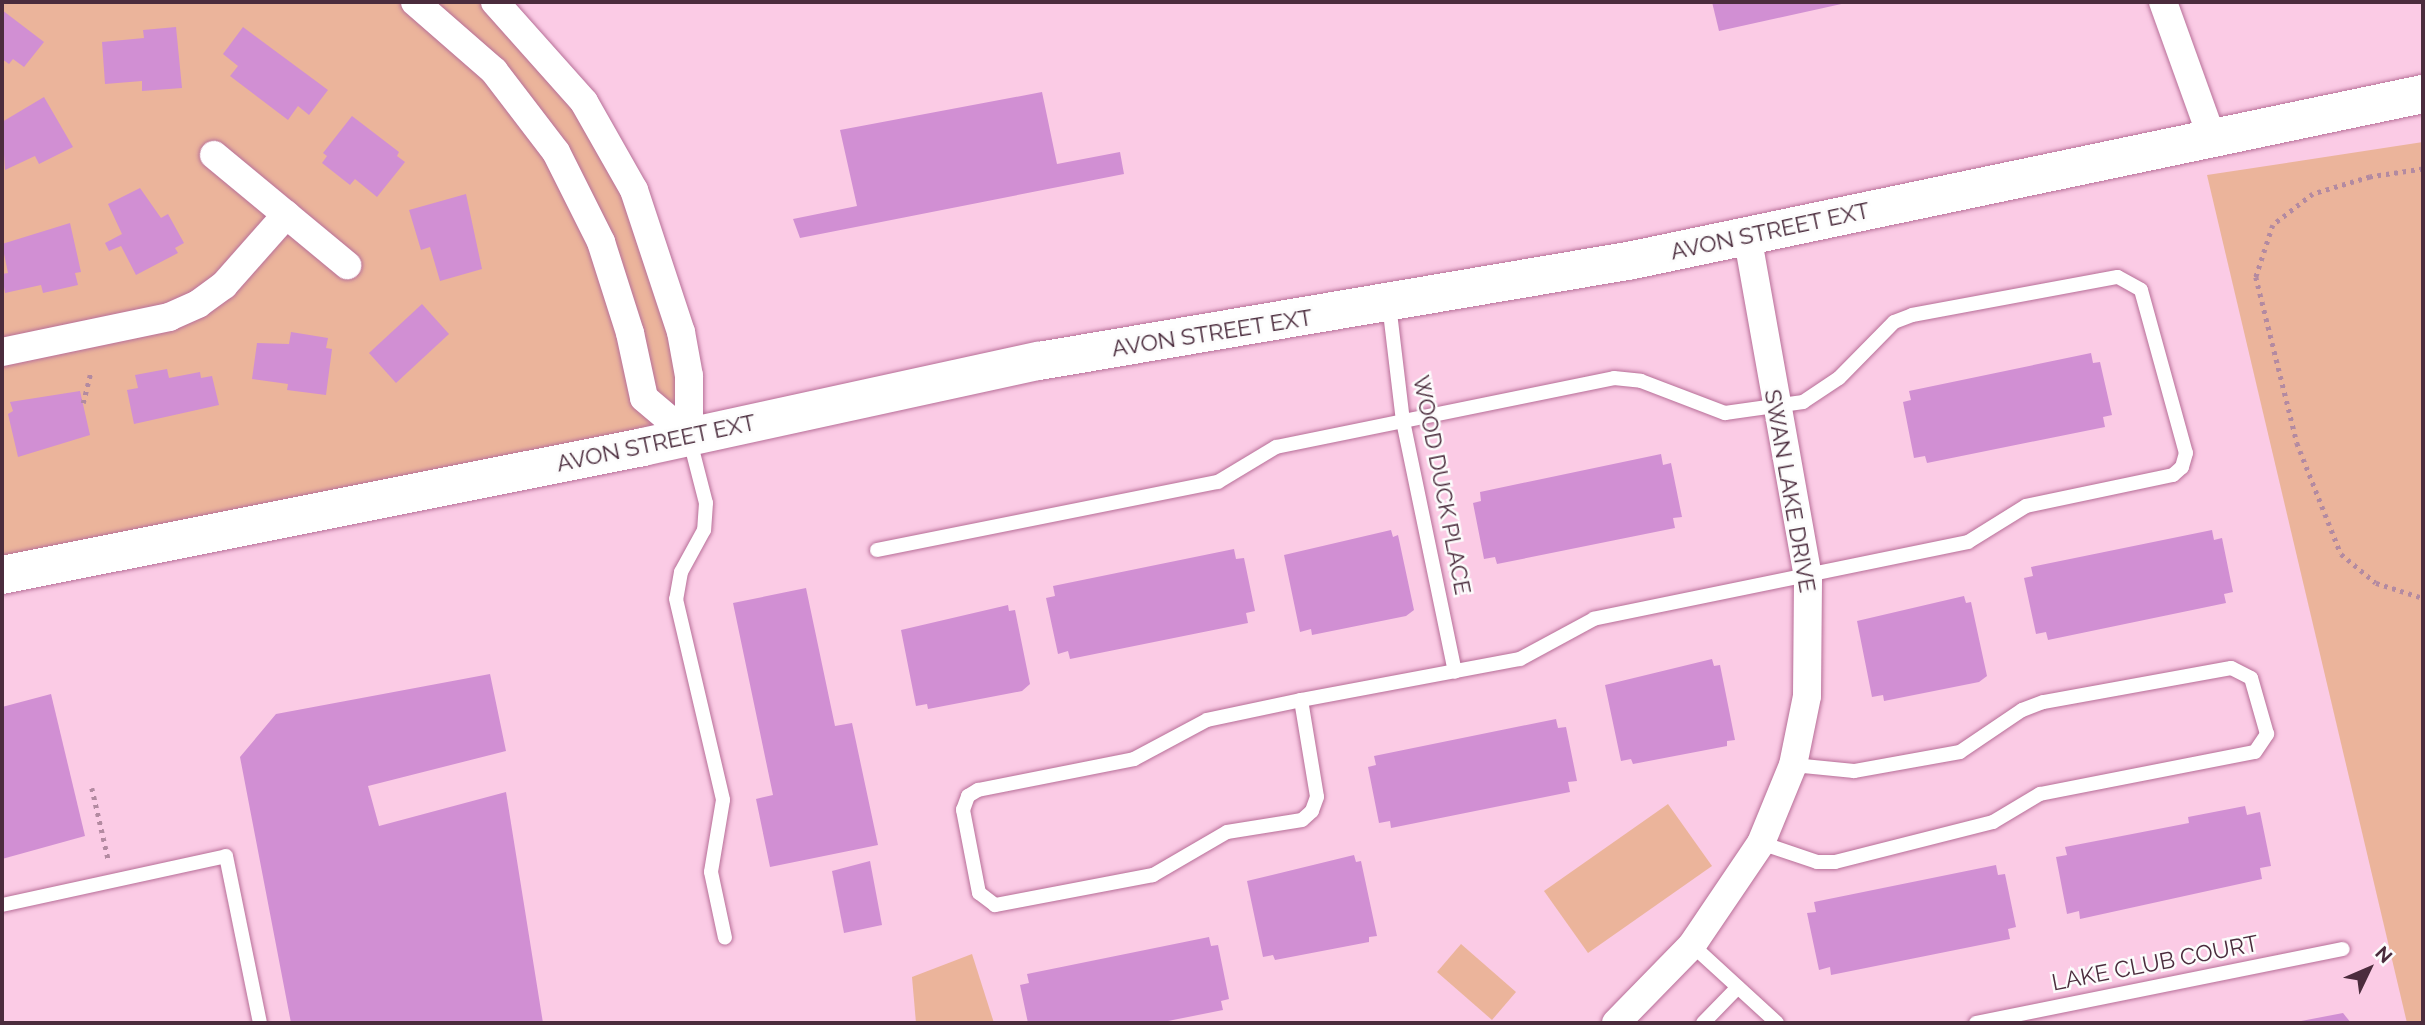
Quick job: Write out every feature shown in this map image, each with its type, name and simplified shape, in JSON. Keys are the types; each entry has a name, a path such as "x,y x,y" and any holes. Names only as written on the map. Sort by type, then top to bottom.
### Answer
{"main road":[{"name":"AVON STREET EXT","path":"2,575 689,436 1039,361 1389,304 1747,236 2423,94"}],"street":[{"path":"415,2 494,71 556,152 601,242 630,333 644,398 689,436"},
{"path":"495,2 583,102 634,190 681,332 690,376 689,436"},
{"path":"2163,2 2212,138"},
{"path":"214,155 347,265"},
{"path":"2,352 169,317 198,304 224,285 286,215"},
{"name":"SWAN LAKE DRIVE","path":"1616,1023 1692,945 1761,843 1793,765 1807,696 1811,638 1808,577 1775,407 1747,236"}],"lane":[{"path":"877,550 1218,482 1276,447 1614,378 1641,381 1725,413 1803,402 1827,388 1894,322 1912,315 2118,277 2141,290 2186,453 2182,467 2173,475 2025,506 1968,542 1594,619 1520,659 1301,700 1207,720 1134,759 978,790 968,796 963,810 979,893 995,905 1153,875 1180,863 1227,832 1302,820 1312,811 1317,797 1301,700"},
{"name":"WOOD DUCK PLACE","path":"1389,304 1403,421 1455,672"},
{"path":"689,436 706,503 704,530 681,572 677,599 723,800 711,872 724,938"},
{"path":"1761,843 1817,862 1835,862 1993,822 2040,794 2255,752 2267,734 2251,678 2231,668 2042,702 2022,710 1961,752 1854,771 1793,765"},
{"path":"2,905 226,856 260,1023"},
{"path":"1692,945 1777,1023"},
{"name":"LAKE CLUB COURT","path":"1976,1023 2343,949"},
{"path":"1703,1023 1738,987"}],"path":[{"path":"2423,169 2370,177 2313,194 2273,225 2256,277 2297,443 2341,554 2376,583 2423,598"},
{"path":"83,403 91,371"},
{"path":"92,788 113,881"}],"shaded area":[{"path":"2,2 495,2 523,29 652,235 689,436 2,575"},
{"path":"2423,142 2423,1023 2407,1023 2207,175"},
{"path":"1668,804 1712,866 1588,953 1544,891"},
{"path":"1461,944 1516,992 1492,1020 1437,972"},
{"path":"972,954 994,1023 916,1023 912,977"}],"building":[{"path":"1712,2 1846,2 1846,3 1719,31"},
{"path":"2,10 44,42 24,67 13,59 9,64 2,59"},
{"path":"176,27 182,88 142,91 142,81 105,84 102,42 144,38 143,30"},
{"path":"243,27 328,90 309,115 298,106 288,120 230,76 238,66 223,54"},
{"path":"1042,92 1057,164 1120,152 1124,174 800,238 793,219 857,206 840,130"},
{"path":"44,97 73,147 39,164 35,156 5,170 2,122"},
{"path":"352,116 399,152 397,156 405,162 377,197 355,179 350,185 322,163 327,156 323,153"},
{"path":"140,188 161,218 168,214 184,243 175,248 178,253 136,275 121,246 109,251 105,243 122,234 108,204"},
{"path":"466,194 482,269 440,281 430,247 421,250 409,210"},
{"path":"70,223 81,272 75,273 78,285 43,293 41,285 5,293 2,274 8,273 2,244"},
{"path":"422,304 449,334 396,383 369,353"},
{"path":"291,332 328,338 326,348 332,349 326,395 287,390 288,384 252,379 257,343 289,344"},
{"path":"2091,353 2093,363 2100,362 2112,415 2103,417 2105,427 1927,463 1925,456 1914,458 1903,402 1911,400 1909,391"},
{"path":"167,369 169,378 200,372 201,378 212,376 219,405 134,424 127,390 138,388 135,375"},
{"path":"80,391 90,435 18,457 8,414 13,411 10,402"},
{"path":"1661,454 1663,465 1671,463 1682,517 1673,518 1675,528 1497,564 1495,557 1484,559 1473,503 1481,501 1480,492"},
{"path":"1391,530 1393,537 1398,535 1414,610 1406,616 1312,635 1311,629 1300,632 1284,555"},
{"path":"2212,530 2214,540 2222,538 2233,592 2224,594 2226,603 2048,640 2046,632 2036,634 2024,578 2033,576 2031,567"},
{"path":"1234,549 1236,559 1244,558 1255,611 1246,613 1248,623 1070,659 1068,651 1058,654 1046,598 1055,596 1053,586"},
{"path":"806,588 835,726 852,723 878,845 770,867 756,799 773,795 733,603"},
{"path":"1964,596 1966,603 1971,602 1987,676 1979,682 1884,701 1883,695 1872,697 1857,621"},
{"path":"1008,605 1009,611 1015,610 1030,684 1022,691 928,709 927,704 916,706 901,630"},
{"path":"1712,659 1714,666 1720,665 1735,740 1727,741 1727,746 1633,764 1631,759 1621,761 1605,685"},
{"path":"490,674 506,751 368,786 379,826 506,792 543,1023 291,1023 240,757 276,714"},
{"path":"51,694 85,836 2,859 2,707"},
{"path":"1556,719 1558,728 1566,727 1577,781 1568,782 1570,792 1391,828 1390,821 1379,823 1368,767 1376,765 1374,756"},
{"path":"2245,806 2247,815 2260,812 2271,866 2260,868 2262,879 2080,919 2079,911 2067,914 2056,857 2067,855 2065,847 2189,823 2188,817"},
{"path":"1354,855 1356,862 1361,861 1377,936 1369,937 1369,942 1275,960 1273,955 1263,957 1247,881"},
{"path":"870,861 882,925 844,933 832,871"},
{"path":"1996,865 1998,875 2005,874 2016,927 2008,929 2010,939 1831,975 1830,967 1819,970 1807,913 1816,912 1814,902"},
{"path":"1209,937 1211,946 1218,945 1229,999 1221,1001 1223,1010 1158,1023 1028,1023 1020,985 1029,983 1027,974"},
{"path":"2343,1013 2351,1023 2296,1023 2296,1022"}]}
